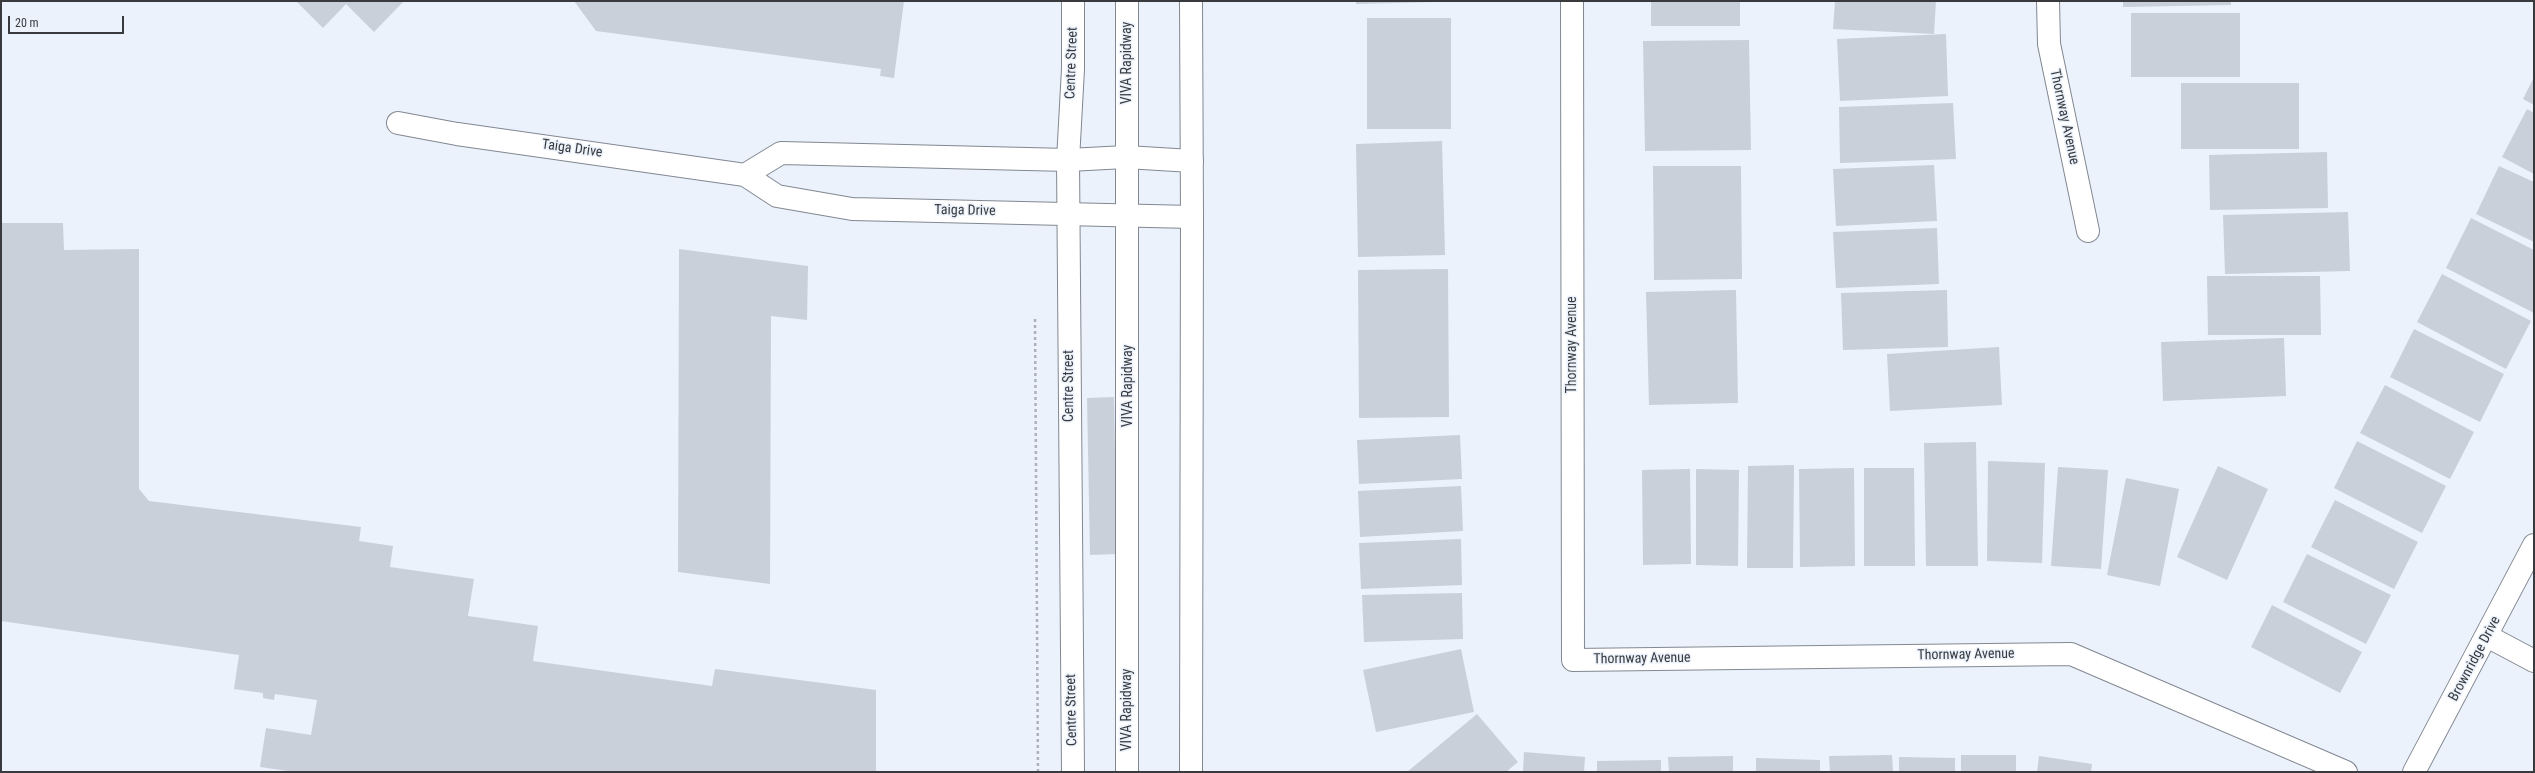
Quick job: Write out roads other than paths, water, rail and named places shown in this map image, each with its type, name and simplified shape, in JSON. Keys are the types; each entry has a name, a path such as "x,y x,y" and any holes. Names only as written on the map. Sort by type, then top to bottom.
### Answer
{"street":[{"name":"Centre Street","path":"1073,772 1068,160 1073,70 1074,1"},
{"name":"VIVA Rapidway","path":"1127,1 1127,772"},
{"path":"1190,1 1192,161 1190,772"},
{"name":"Thornway Avenue","path":"1572,1 1573,660 2071,654 2346,772"},
{"name":"Thornway Avenue","path":"2048,1 2049,44 2088,231"},
{"name":"Taiga Drive","path":"398,123 457,134 745,175 777,196 852,209 1192,217"},
{"path":"745,175 781,153 1068,160 1126,158 1192,161"},
{"name":"Brownridge Drive","path":"2414,772 2534,545"},
{"path":"2487,636 2534,660"}]}
